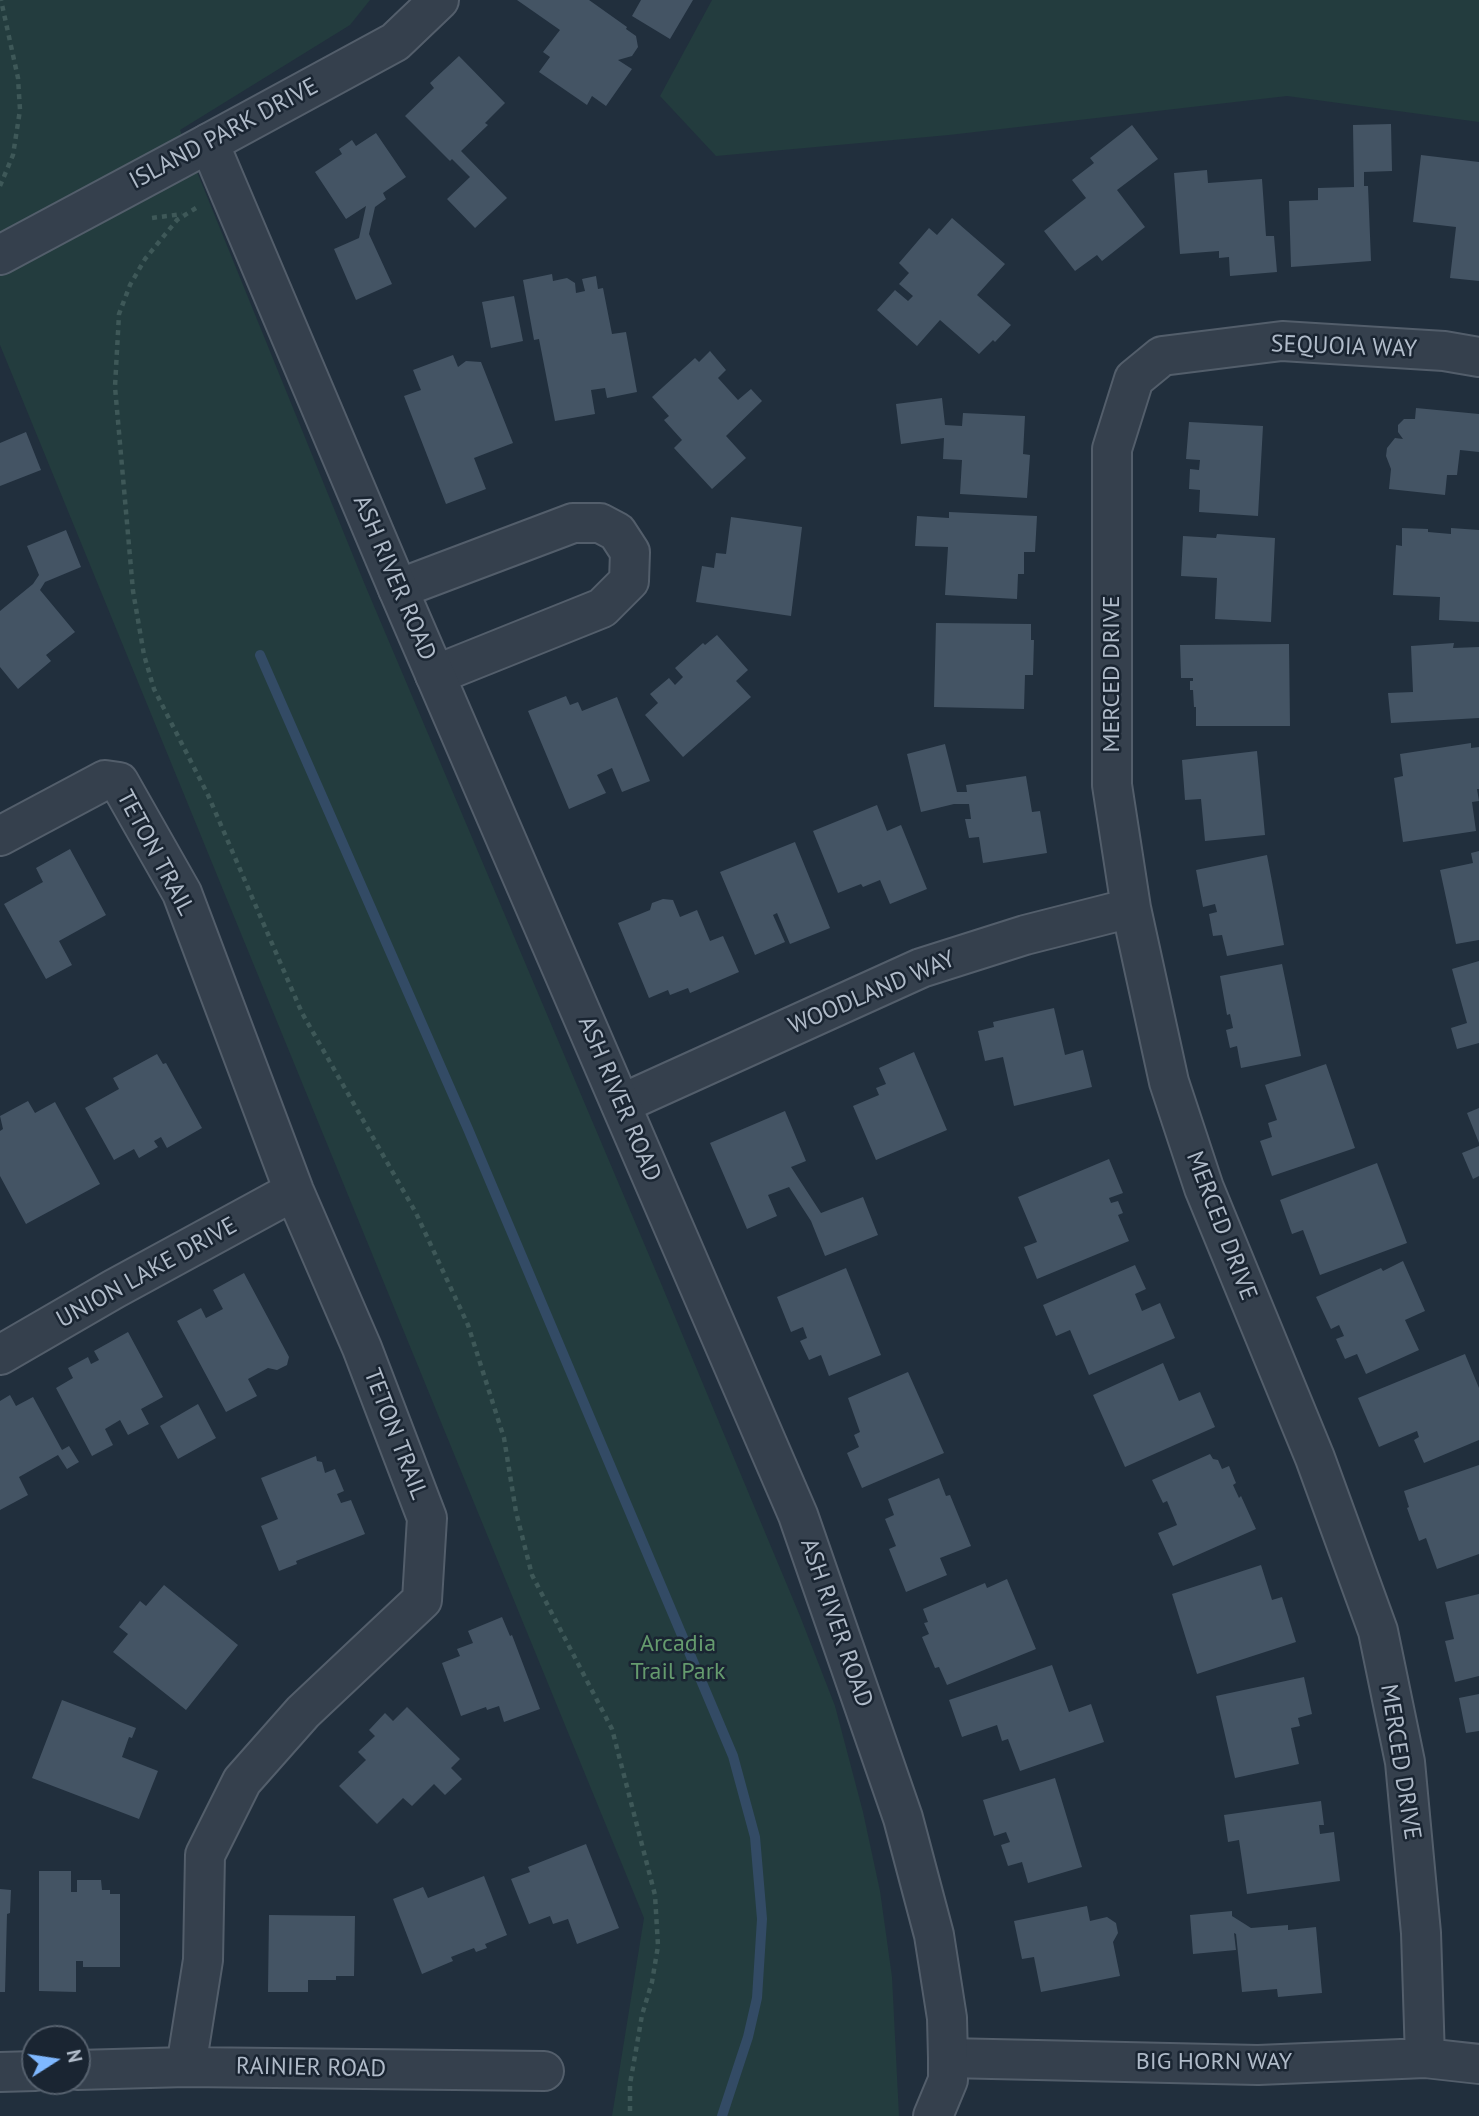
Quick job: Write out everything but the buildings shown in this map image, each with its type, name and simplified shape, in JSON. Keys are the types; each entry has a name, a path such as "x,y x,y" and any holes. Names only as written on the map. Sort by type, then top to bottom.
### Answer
{"street":[{"name":"ISLAND PARK DRIVE","path":"0,255 395,42 439,0"},
{"name":"ASH RIVER ROAD","path":"209,142 435,676 799,1515 903,1818 934,1935 947,2018 948,2069 964,2116"},
{"name":"SEQUOIA WAY","path":"1134,379 1162,356 1282,341 1444,351 1479,357"},
{"name":"MERCED DRIVE","path":"1134,379 1112,449 1112,785 1131,908 1169,1082 1204,1188 1315,1458 1378,1631 1405,1762 1421,1933 1425,2058"},
{"path":"398,589 573,523 600,523 617,533 629,551 629,581 602,608 435,676"},
{"name":"TETON TRAIL","path":"0,836 105,780 120,782 182,893 293,1191 362,1348 427,1518 422,1600 303,1712 242,1781 205,1855 203,1960 186,2067"},
{"name":"WOODLAND WAY","path":"621,1104 921,968 1025,935 1131,908"},
{"name":"UNION LAKE DRIVE","path":"0,1355 293,1191"},
{"name":"BIG HORN WAY","path":"948,2069 1258,2065 1425,2058 1479,2064"},
{"name":"RAINIER ROAD","path":"91,2070 186,2067 544,2071"},
{"name":"ASH RIVER ROAD","path":"933,2116 948,2069"},
{"path":"0,2072 21,2071"}],"path":[{"path":"0,186 13,155 20,110 18,78 1,0"},
{"path":"229,190 177,220 145,260 130,285 119,314 115,387 133,591 144,655 154,689 208,795 302,1013 416,1213 468,1325 504,1438 516,1512 532,1575 612,1728 655,1895 658,1946 630,2084 630,2116"}],"green space":[{"name":"Arcadia Trail Park","path":"0,0 370,0 350,25 180,130 365,585 660,1281 835,1706 863,1812 880,1891 892,1977 899,2116 612,2116 644,1918 0,345"},
{"path":"712,0 1479,0 1479,122 1287,96 949,135 716,156 660,96"}],"waterway":[{"path":"260,655 468,1129 733,1756 755,1837 762,1919 757,1998 748,2037 722,2116"}]}
